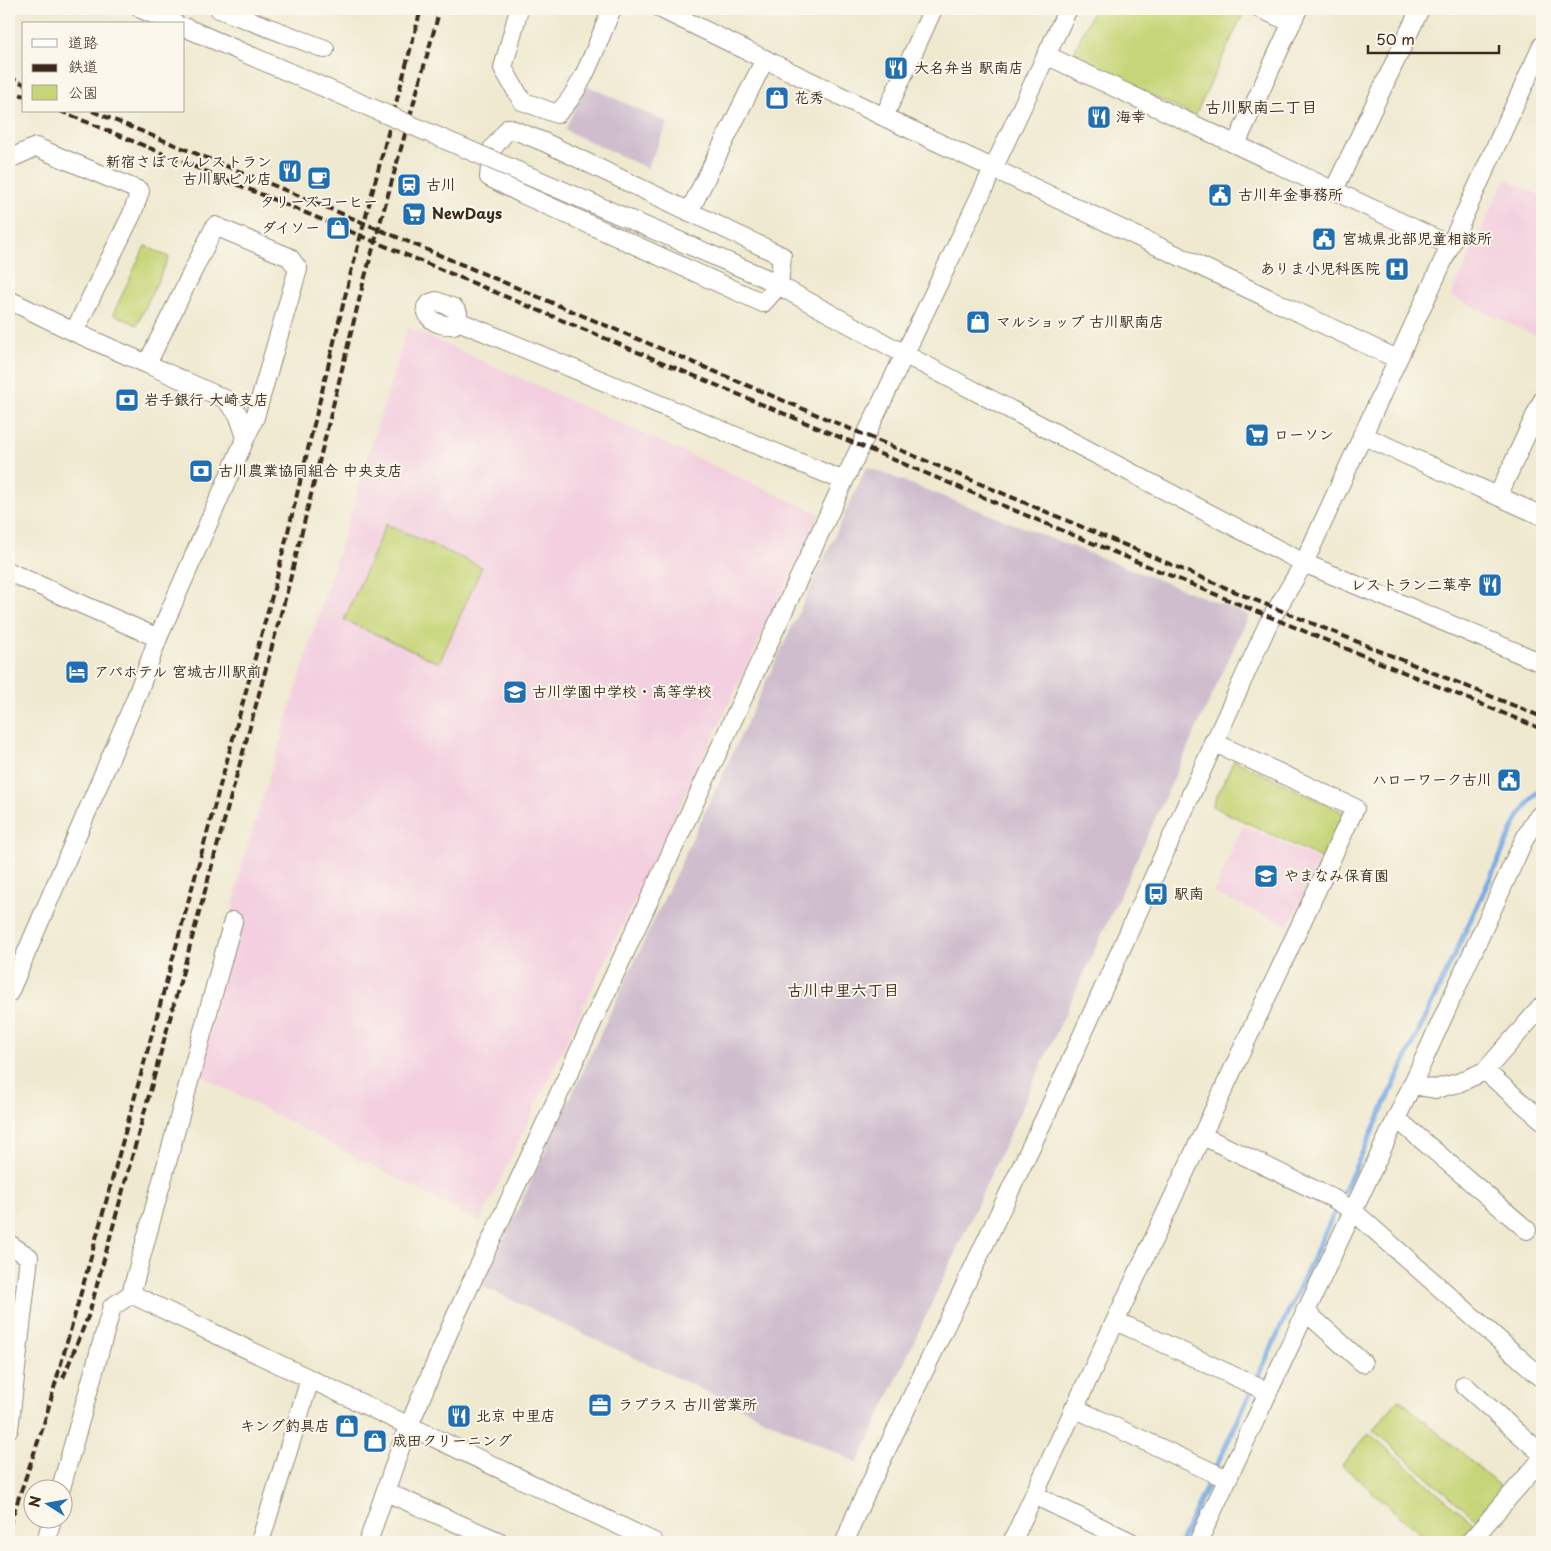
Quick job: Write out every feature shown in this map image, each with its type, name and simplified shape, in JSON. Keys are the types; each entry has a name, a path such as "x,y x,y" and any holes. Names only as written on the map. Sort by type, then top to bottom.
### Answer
{"street":[{"path":"141,9 171,22"},
{"path":"219,9 325,49"},
{"path":"519,9 503,68 522,101 557,114 568,104 582,78 612,9"},
{"path":"661,9 884,117 1397,359"},
{"path":"884,117 933,9"},
{"path":"368,1542 409,1426 452,1324 844,481 1068,9"},
{"path":"1236,144 1295,16 1261,9"},
{"path":"1334,190 1420,9"},
{"path":"185,27 772,282 904,354 1304,563 1542,663"},
{"path":"845,1542 860,1505 1047,1113 1213,742 1268,624 1304,563 1449,245 1537,71 1542,46"},
{"path":"1046,55 1449,245"},
{"path":"690,212 765,59"},
{"path":"509,128 544,142 782,256 772,282 763,303 522,194 488,177 492,149 509,128"},
{"path":"12,152 36,147 140,191 132,214 74,332"},
{"path":"9,993 136,698 158,638 255,417 298,269 289,257 215,226 147,364"},
{"path":"9,300 74,332 225,400 238,414 246,438"},
{"path":"458,321 844,481"},
{"path":"1498,496 1542,401"},
{"path":"1362,434 1542,516"},
{"path":"9,572 158,638"},
{"path":"1012,1542 1355,808 1213,742"},
{"path":"1198,1542 1216,1474 1258,1387 1305,1311 1344,1205 1396,1118 1523,842 1535,820 1542,813"},
{"path":"64,1478 112,1307 131,1294 233,921"},
{"path":"1412,1085 1435,1089 1458,1084 1485,1071 1542,1006"},
{"path":"1485,1071 1542,1120"},
{"path":"1396,1118 1527,1230"},
{"path":"1203,1136 1344,1205 1542,1378"},
{"path":"9,1244 29,1257 9,1429"},
{"path":"131,1294 654,1542"},
{"path":"1305,1311 1363,1363"},
{"path":"1116,1320 1258,1387"},
{"path":"260,1542 310,1380"},
{"path":"1464,1385 1542,1454"},
{"path":"1074,1408 1216,1474"},
{"path":"1470,1542 1542,1459"},
{"path":"386,1492 500,1542"},
{"path":"1034,1495 1131,1542"},
{"path":"46,1542 50,1528"}],"shaded area":[{"path":"586,85 668,123 647,168 565,130"},
{"path":"1505,179 1542,196 1542,339 1451,296"},
{"name":"古川学園中学校・高等学校","path":"408,327 820,514 480,1222 202,1076 240,871"},
{"path":"867,467 1249,615 858,1463 482,1286"},
{"name":"やまなみ保育園","path":"1243,825 1318,860 1289,926 1214,893"}],"green space":[{"path":"1094,9 1237,9 1244,12 1195,116 1071,58"},
{"path":"145,246 169,257 137,325 113,314"},
{"path":"386,524 482,567 439,663 344,620"},
{"path":"1234,760 1345,813 1323,859 1212,806"},
{"path":"1399,1399 1504,1490 1477,1520 1373,1430"},
{"path":"1369,1433 1474,1524 1458,1542 1429,1542 1342,1465"}],"waterway":[{"path":"1181,1542 1519,816 1542,788"}],"railway":[{"path":"9,1526 43,1427 86,1275 275,585 350,276 421,9"},
{"path":"63,1378 89,1314 288,588 363,284 440,9"},
{"path":"9,77 22,83"},
{"path":"9,90 22,95"},
{"path":"62,112 1171,576 1542,729"},
{"path":"94,112 307,199 1250,598 1542,717"}],"place":[{"name":"大名弁当 駅南店","path":"896,68"},
{"name":"花秀","path":"777,98"},
{"name":"海幸","path":"1099,117"},
{"name":"新宿さぼてんレストラン 古川駅ビル店","path":"290,171"},
{"name":"タリーズコーヒー","path":"319,178"},
{"name":"古川","path":"409,185"},
{"name":"古川年金事務所","path":"1220,195"},
{"name":"NewDays","path":"414,214"},
{"name":"ダイソー","path":"338,228"},
{"name":"宮城県北部児童相談所","path":"1324,239"},
{"name":"ありま小児科医院","path":"1397,269"},
{"name":"マルショップ 古川駅南店","path":"978,322"},
{"name":"岩手銀行 大崎支店","path":"127,400"},
{"name":"ローソン","path":"1257,435"},
{"name":"古川農業協同組合 中央支店","path":"201,471"},
{"name":"レストラン二葉亭","path":"1490,585"},
{"name":"アパホテル 宮城古川駅前","path":"77,672"},
{"name":"古川学園中学校・高等学校","path":"515,692"},
{"name":"ハローワーク古川","path":"1509,780"},
{"name":"やまなみ保育園","path":"1266,876"},
{"name":"駅南","path":"1156,894"},
{"name":"ラプラス 古川営業所","path":"600,1405"},
{"name":"北京 中里店","path":"459,1416"},
{"name":"キング釣具店","path":"347,1426"},
{"name":"成田クリーニング","path":"375,1441"}],"district":[{"name":"古川駅南二丁目","path":"1261,107"},
{"name":"古川中里六丁目","path":"843,990"}]}
